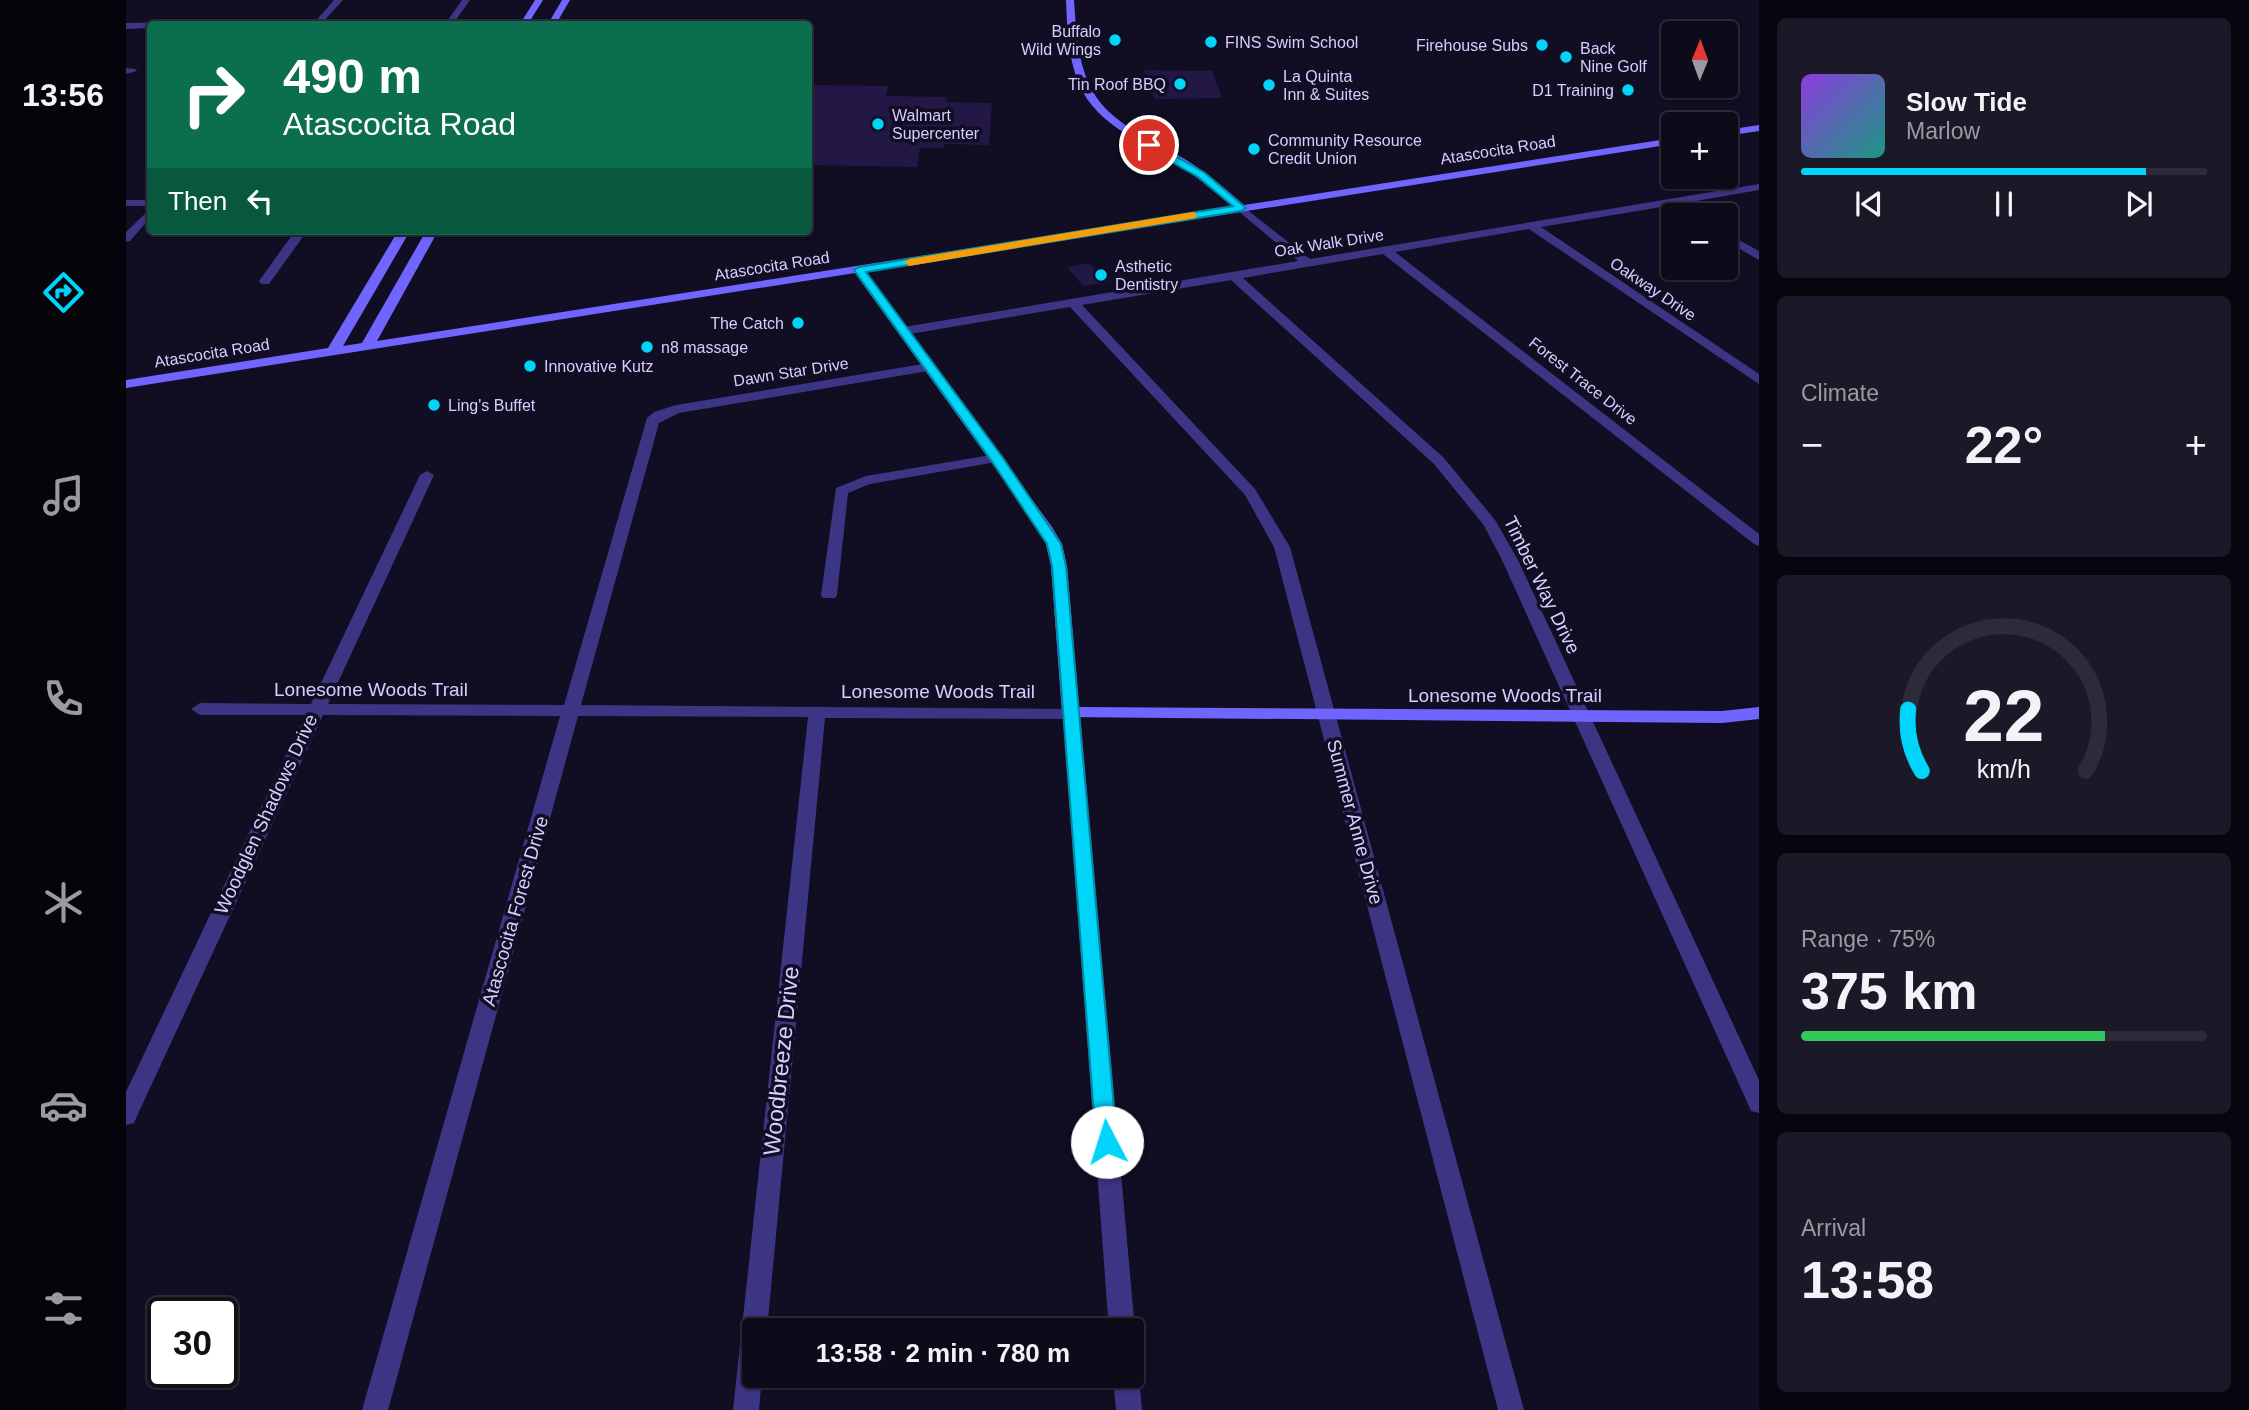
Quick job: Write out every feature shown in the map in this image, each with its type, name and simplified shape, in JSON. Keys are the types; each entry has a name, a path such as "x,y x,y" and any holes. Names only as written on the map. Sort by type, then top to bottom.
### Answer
{"street":[{"path":"320,21 339,0"},
{"path":"451,21 466,0"},
{"path":"526,21 539,0"},
{"path":"554,21 566,0"},
{"path":"1070,0 1074,63 1101,111 1128,133 1201,175 1307,263"},
{"path":"126,26 147,26"},
{"path":"1738,131 1759,128"},
{"name":"Atascocita Road","path":"126,384 1661,143"},
{"name":"Oak Walk Drive","path":"904,331 1759,187"},
{"path":"126,203 147,203"},
{"path":"126,239 147,215"},
{"name":"Oakway Drive","path":"1530,225 1759,380"},
{"path":"265,281 298,235"},
{"path":"331,353 402,235"},
{"path":"366,348 430,235"},
{"path":"1738,243 1759,256"},
{"name":"Forest Trace Drive","path":"1385,250 1759,541"},
{"path":"859,270 997,458 1054,544 1059,566 1121,1318"},
{"name":"Timber Way Drive","path":"1233,275 1418,442 1458,482 1490,523 1510,559 1759,1104"},
{"name":"Summer Anne Drive","path":"1072,302 1250,492 1282,547 1511,1410"},
{"name":"Dawn Star Drive","path":"659,415 929,367"},
{"name":"Atascocita Forest Drive","path":"375,1410 646,438 652,421 659,415"},
{"path":"828,595 841,491 866,480 997,458"},
{"name":"Woodglen Shadows Drive","path":"126,1116 427,475"},
{"name":"Lonesome Woods Trail","path":"200,709 1722,717 1759,713"},
{"name":"Woodbreeze Drive","path":"746,1410 817,712"},
{"path":"1127,1388 1129,1410"}],"building":[{"name":"Tin Roof BBQ","path":"1144,70 1212,71 1222,98 1155,99"},
{"name":"Walmart Supercenter","path":"812,85 888,86 886,96 947,97 947,102 992,103 989,145 944,144 943,148 920,148 917,167 812,165"},
{"path":"1089,263 1109,282 1083,286 1067,267"}],"slow traffic":[{"path":"909,262 1193,216"}],"place":[{"name":"Buffalo Wild Wings","path":"1115,40"},
{"name":"FINS Swim School","path":"1211,42"},
{"name":"Firehouse Subs","path":"1542,45"},
{"name":"Back Nine Golf","path":"1566,57"},
{"name":"Tin Roof BBQ","path":"1180,84"},
{"name":"La Quinta Inn & Suites","path":"1269,85"},
{"name":"D1 Training","path":"1628,90"},
{"name":"Walmart Supercenter","path":"878,124"},
{"name":"Community Resource Credit Union","path":"1254,149"},
{"name":"Asthetic Dentistry","path":"1101,275"},
{"name":"The Catch","path":"798,323"},
{"name":"n8 massage","path":"647,347"},
{"name":"Innovative Kutz","path":"530,366"},
{"name":"Ling's Buffet","path":"434,405"}],"route":[{"path":"1107,1142 1059,566 1054,544 997,458 859,270 1241,208 1201,175 1149,145"}]}
